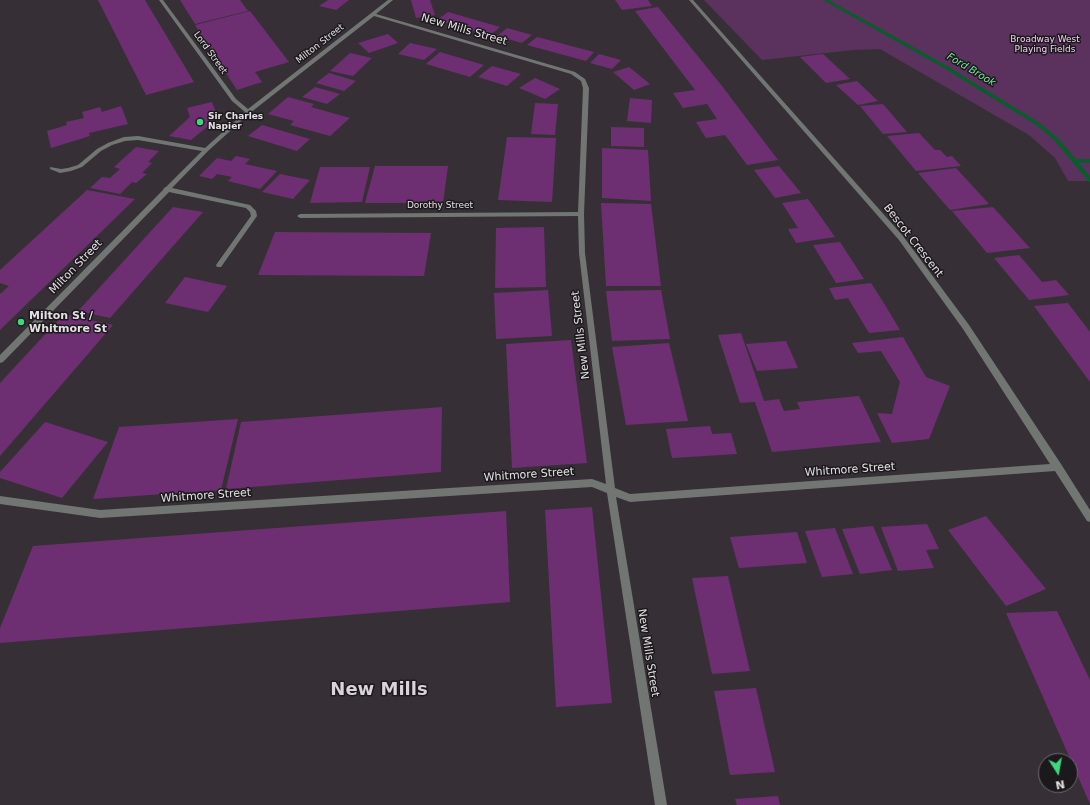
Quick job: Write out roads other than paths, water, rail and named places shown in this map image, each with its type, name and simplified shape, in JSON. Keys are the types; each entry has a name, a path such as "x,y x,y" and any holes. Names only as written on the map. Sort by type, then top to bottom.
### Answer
{"street":[{"name":"Lord Street","path":"161,0 234,100 248,112"},
{"name":"Milton Street","path":"0,360 166,189 206,150 248,112 391,0"},
{"name":"Bescot Crescent","path":"691,0 901,238 966,327 1090,518"},
{"name":"New Mills Street","path":"372,14 573,73 583,80 586,88 581,214 582,253 611,490 662,805"},
{"path":"52,168 60,171 69,170 80,166 99,150 124,139 138,138 206,150"},
{"path":"166,189 248,206 253,211 254,216 219,264"},
{"name":"Dorothy Street","path":"300,216 581,214"},
{"name":"Whitmore Street","path":"0,500 100,514 592,483 630,498 1058,467"}],"waterway":[{"name":"Ford Brook","path":"825,0 942,65 1038,124 1056,139 1074,161"},
{"path":"1074,161 1090,161"},
{"name":"Ford Brook","path":"1074,161 1090,180"}],"place":[{"name":"Sir Charles Napier","path":"200,122"},
{"name":"Milton St / Whitmore St","path":"21,322"}],"district":[{"name":"New Mills","path":"379,690"}],"park label":[{"name":"Broadway West Playing Fields","path":"1045,46"}]}
